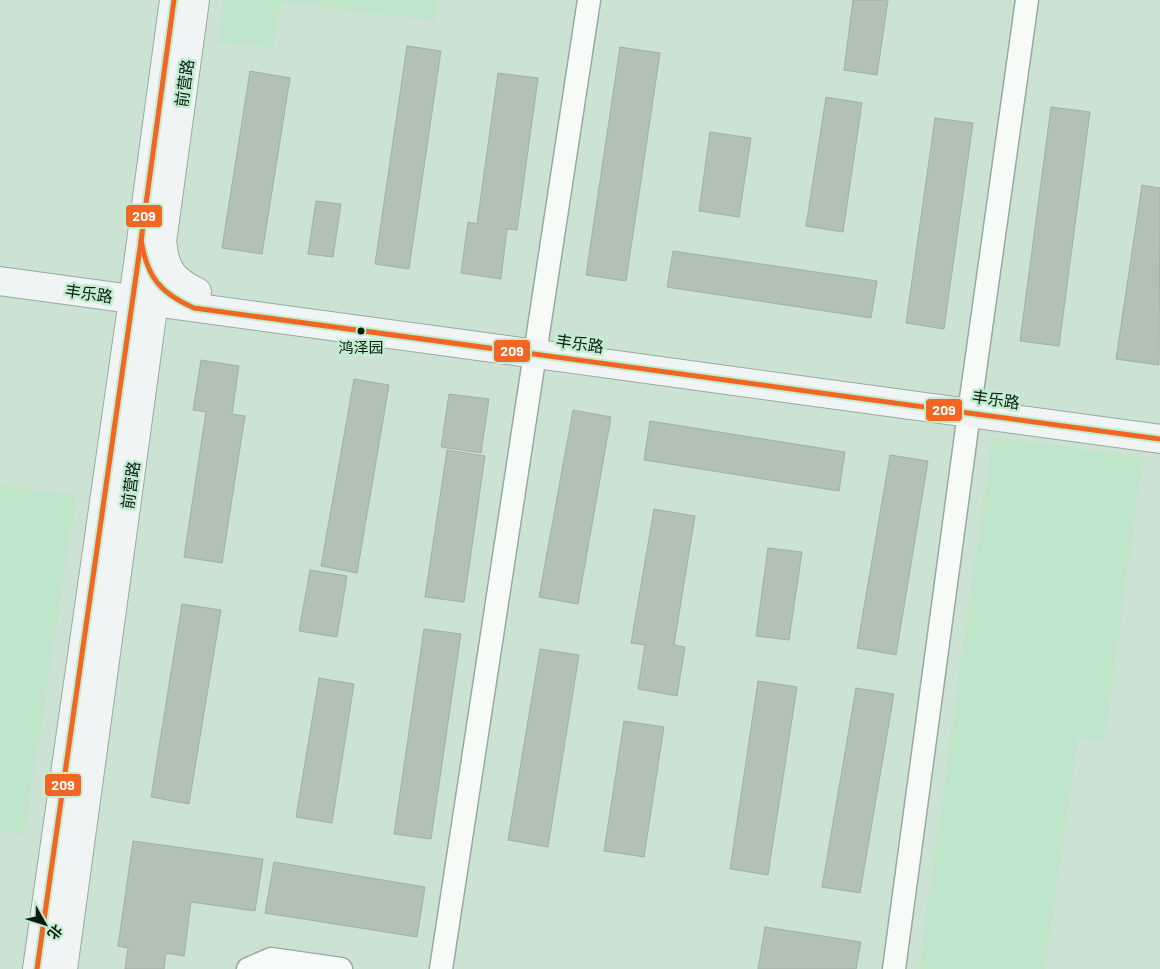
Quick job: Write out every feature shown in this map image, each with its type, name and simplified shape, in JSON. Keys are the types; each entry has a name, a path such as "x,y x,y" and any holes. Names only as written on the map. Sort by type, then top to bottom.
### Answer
{"street":[{"name":"前营路","path":"63,969 149,290 174,0"},
{"name":"前营路","path":"152,242 195,0"},
{"path":"442,969 589,0"},
{"path":"894,969 970,404 1027,0"},
{"path":"152,242 163,256 168,271 195,300"},
{"name":"丰乐路","path":"0,264 149,290"},
{"name":"丰乐路","path":"0,281 149,290"},
{"name":"前营路","path":"37,969 149,290"},
{"path":"149,290 172,298 195,300"},
{"name":"丰乐路","path":"195,300 970,404 1160,438"},
{"name":"丰乐路","path":"970,404 1160,421"},
{"path":"248,969 271,959 341,969"}],"shaded area":[{"path":"224,0 439,0 436,21 281,2 272,47 218,42"},
{"path":"992,437 1143,458 1104,741 1078,737 1045,969 919,969"},
{"path":"0,486 76,495 24,835 0,832"}],"building":[{"path":"853,0 888,0 877,75 844,70"},
{"path":"407,46 441,51 409,269 375,264"},
{"path":"620,47 660,53 626,281 586,275"},
{"path":"250,71 290,78 262,254 222,248"},
{"path":"498,73 538,78 517,230 507,229 501,279 461,273 468,222 477,224"},
{"path":"826,97 862,103 843,232 806,226"},
{"path":"1051,107 1090,112 1059,346 1020,341"},
{"path":"935,118 973,123 944,329 906,323"},
{"path":"710,132 751,138 739,217 699,211"},
{"path":"1142,185 1160,188 1159,365 1116,359"},
{"path":"316,201 341,204 333,257 308,254"},
{"path":"673,251 877,281 871,318 667,287"},
{"path":"201,360 239,366 232,414 245,416 222,563 184,557 206,412 193,410"},
{"path":"354,379 389,385 357,573 321,566"},
{"path":"449,394 489,399 481,453 441,447"},
{"path":"573,410 611,417 578,604 539,597"},
{"path":"650,421 845,452 839,491 644,460"},
{"path":"447,450 485,456 464,602 425,597"},
{"path":"890,455 928,461 896,655 857,648"},
{"path":"654,509 695,516 674,645 685,647 677,696 638,689 645,645 631,643"},
{"path":"768,548 802,552 789,640 756,636"},
{"path":"310,570 347,576 337,637 299,631"},
{"path":"182,604 221,610 189,804 151,797"},
{"path":"424,629 461,634 431,839 394,834"},
{"path":"540,649 579,655 548,847 508,840"},
{"path":"319,678 354,684 332,823 296,817"},
{"path":"758,681 797,687 768,875 730,869"},
{"path":"856,688 894,694 860,893 822,887"},
{"path":"624,721 664,727 644,857 604,851"},
{"path":"133,841 263,859 255,911 191,902 184,956 166,953 164,969 125,969 128,948 118,946"},
{"path":"274,862 425,887 417,937 265,913"},
{"path":"765,927 861,942 856,969 758,969"}],"transit line":[{"name":"209","path":"174,0 141,240 147,264 157,282 172,296 194,308 1160,439"},
{"name":"209","path":"37,969 142,234"}],"place":[{"name":"鸿泽园","path":"361,331"}]}
